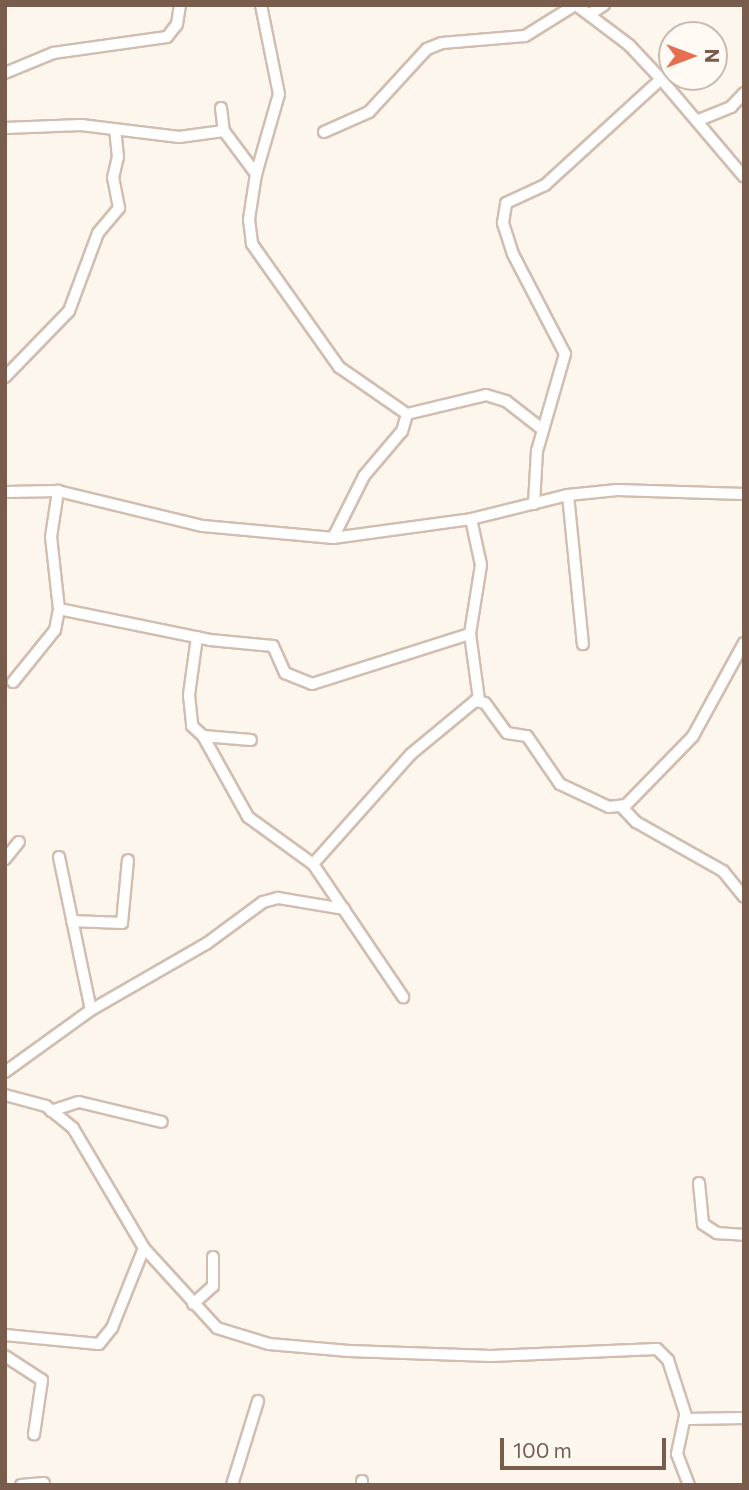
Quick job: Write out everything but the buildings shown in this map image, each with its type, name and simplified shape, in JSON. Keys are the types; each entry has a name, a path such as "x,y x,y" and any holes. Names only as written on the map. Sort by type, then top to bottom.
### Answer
{"street":[{"path":"5,73 53,53 167,37 177,24 180,5"},
{"path":"261,5 279,94 256,174 249,230 260,259 339,367 407,414 486,395 506,401 542,429"},
{"path":"324,132 369,112 427,49 442,43 525,36 576,5 590,13 658,76"},
{"path":"590,13 604,5"},
{"path":"534,504 542,429 565,354 513,254 503,223 506,203 545,185 658,82"},
{"path":"672,91 744,177"},
{"path":"699,120 731,107 744,93"},
{"path":"731,107 744,109"},
{"path":"221,108 224,131 256,174"},
{"path":"5,128 81,125 179,137 224,131"},
{"path":"5,377 69,312 98,233 119,208 113,178 118,156 115,129"},
{"path":"333,538 364,476 402,431 407,414"},
{"path":"5,492 58,491 203,526 333,538 471,519 568,495 646,488 744,494"},
{"path":"13,682 48,641 59,609 51,537 58,491"},
{"path":"568,495 583,644"},
{"path":"471,519 481,584 470,634 479,700 507,733 527,736 560,784 609,807 630,803 693,736 744,643"},
{"path":"59,609 197,637 273,646 285,673 312,684 470,634"},
{"path":"197,637 190,714 192,726 203,736 248,817 313,864 403,997"},
{"path":"313,864 411,754 479,700"},
{"path":"203,736 251,740"},
{"path":"621,806 636,822 723,871 744,897"},
{"path":"5,859 19,842"},
{"path":"59,857 91,1010"},
{"path":"72,921 122,923 128,860"},
{"path":"5,1072 91,1010 195,951 269,900 344,909"},
{"path":"5,1095 51,1111 73,1128 144,1248 217,1328 269,1344 491,1356 657,1349 668,1360 685,1416 677,1454 690,1485"},
{"path":"51,1111 79,1102 162,1122"},
{"path":"699,1183 703,1224 717,1233 744,1235"},
{"path":"5,1335 99,1344 112,1328 144,1248"},
{"path":"193,1304 213,1286 213,1257"},
{"path":"5,1356 42,1380 34,1434"},
{"path":"232,1485 258,1401"},
{"path":"685,1416 692,1420 744,1418"},
{"path":"21,1485 44,1483"}]}
